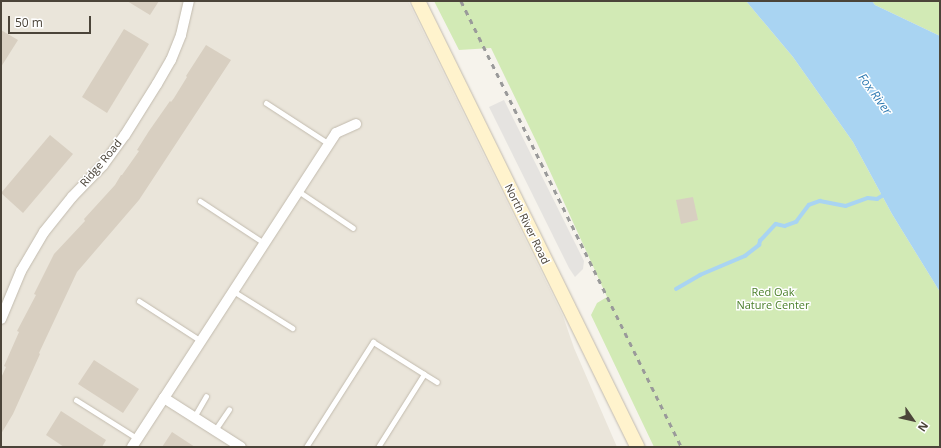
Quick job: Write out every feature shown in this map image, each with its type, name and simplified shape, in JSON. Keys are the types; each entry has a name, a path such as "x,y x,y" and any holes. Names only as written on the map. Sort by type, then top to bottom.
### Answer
{"main road":[{"name":"North River Road","path":"418,1 637,447"}],"street":[{"name":"Ridge Road","path":"1,319 21,271 44,232 72,197 103,165 125,135 164,72 171,60 181,35 190,1"},
{"path":"135,443 336,133 356,124"},
{"path":"164,398 241,447"}],"lane":[{"path":"266,102 329,144"},
{"path":"298,192 353,228"},
{"path":"200,201 264,243"},
{"path":"233,291 292,328"},
{"path":"139,301 201,342"},
{"path":"306,447 373,342 437,382"},
{"path":"378,447 424,374"},
{"path":"194,416 206,396"},
{"path":"76,400 135,443"},
{"path":"215,430 229,409"}],"shaded area":[{"path":"1,1 408,1 563,316 574,348 617,447 1,447"},
{"path":"504,100 584,261 583,269 575,277 569,268 489,107"}],"green space":[{"name":"Red Oak Nature Center","path":"434,1 746,1 793,57 853,142 892,214 940,292 940,447 654,447 591,315 597,303 607,297 538,145 491,48 459,50"},
{"path":"872,1 940,1 940,36 875,5"}],"water":[{"name":"Fox River","path":"746,1 872,1 875,5 940,36 940,292 892,214 853,142 793,57"}],"building":[{"path":"127,1 159,1 150,15"},
{"path":"124,29 149,44 107,113 82,97"},
{"path":"1,30 18,40 1,67"},
{"path":"206,45 231,60 139,200 77,272 39,353 40,354 13,414 1,434 1,378 6,367 4,366 19,332 17,331 36,295 34,294 54,254 85,221 84,219 115,185 139,151 137,150 149,131 170,101 171,102 174,98"},
{"path":"50,135 73,154 23,213 1,193"},
{"path":"693,197 698,220 681,224 676,200"},
{"path":"94,360 139,389 123,413 78,384"},
{"path":"61,411 106,440 102,447 64,447 46,435"},
{"path":"172,432 195,447 162,447"}],"waterway":[{"path":"676,289 700,275 745,256 759,245 760,241 776,224 785,226 796,222 809,205 820,201 846,206 868,198 877,199 882,196"}],"railway":[{"path":"461,1 681,447"}]}
